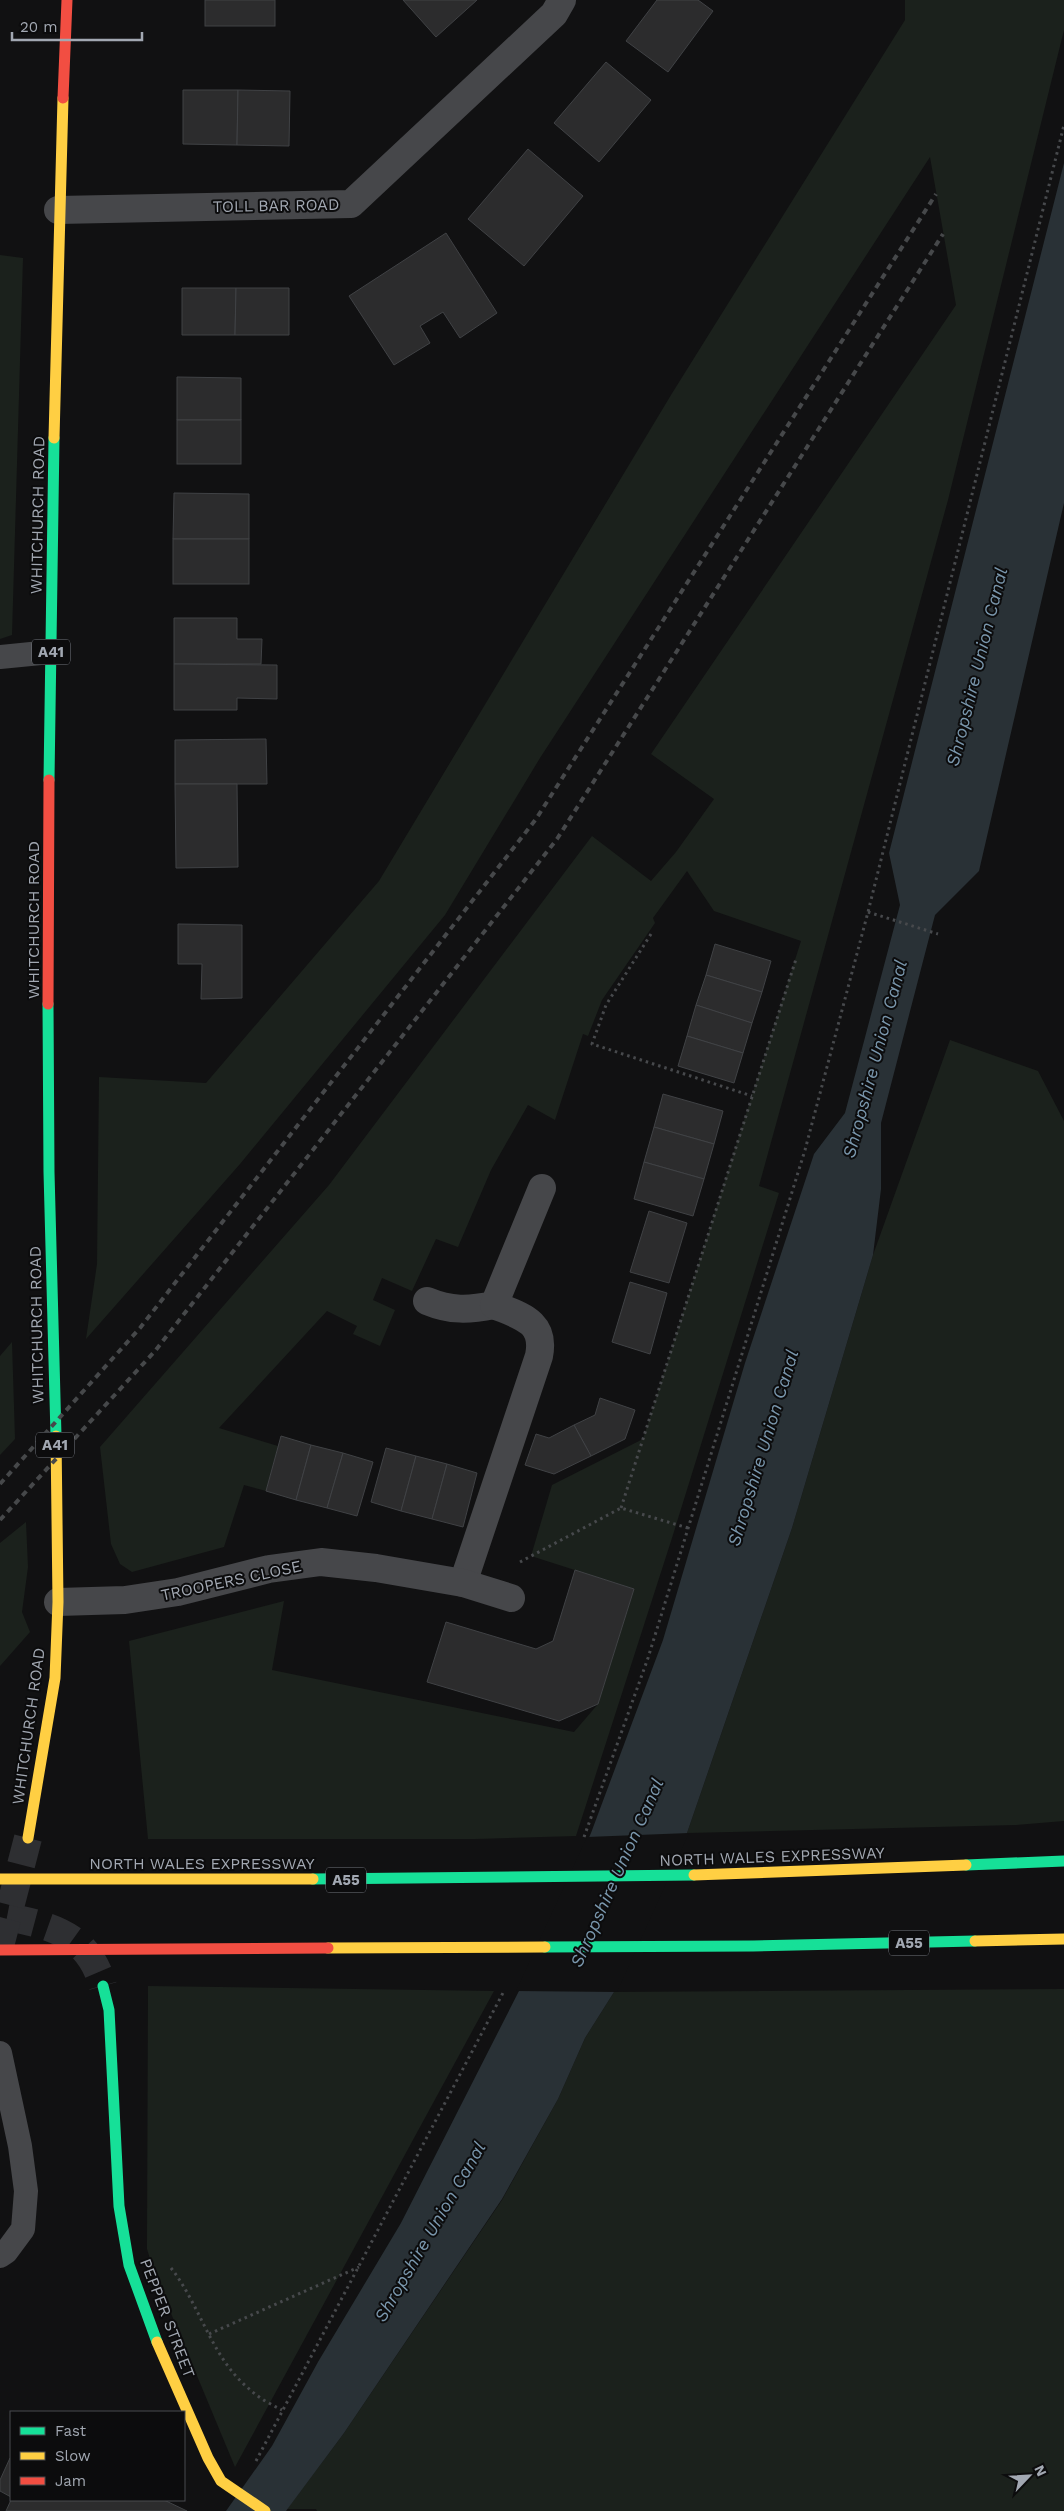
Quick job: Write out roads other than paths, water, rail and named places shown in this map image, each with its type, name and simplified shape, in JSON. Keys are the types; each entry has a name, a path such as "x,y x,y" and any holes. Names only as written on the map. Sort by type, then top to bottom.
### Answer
{"main road":[{"name":"WHITCHURCH ROAD","path":"28,1838 55,1678 58,1593 48,1114 51,652 58,210 66,0"},
{"name":"NORTH WALES EXPRESSWAY","path":"0,1879 463,1879 784,1873 1064,1861"},
{"name":"A55","path":"0,1950 753,1946 1064,1939"},
{"name":"PEPPER STREET","path":"103,1986 109,2010 119,2206 129,2265 145,2313 194,2430 221,2481 265,2511"}],"street":[{"name":"TOLL BAR ROAD","path":"58,210 351,204 554,14 562,0"},
{"path":"494,1305 542,1188"},
{"path":"427,1301 461,1311 494,1305 532,1324 539,1333 541,1343 469,1584"},
{"name":"TROOPERS CLOSE","path":"58,1593 125,1600 169,1594 269,1569 321,1562 376,1568 469,1584 511,1598"}],"lane":[{"path":"0,657 51,652"},
{"path":"0,2053 20,2146 26,2191 23,2229 6,2252 0,2256"}],"water":[{"name":"Shropshire Union Canal","path":"1064,163 1064,503 979,871 935,915 881,1123 881,1189 873,1255 792,1528 687,1833 614,1992 585,2038 558,2099 502,2199 344,2433 286,2511 226,2511 272,2446 318,2362 401,2223 520,1989 591,1833 663,1640 745,1363 814,1154 845,1113 900,905 889,853"}],"tunnel":[{"path":"0,1946 28,1838"},
{"path":"7,1917 40,1925 67,1936 89,1955 97,1969 103,1986"}],"railway":[{"path":"0,1484 140,1328 536,819 936,194"},
{"path":"0,1520 155,1351 557,839 943,234"}]}
